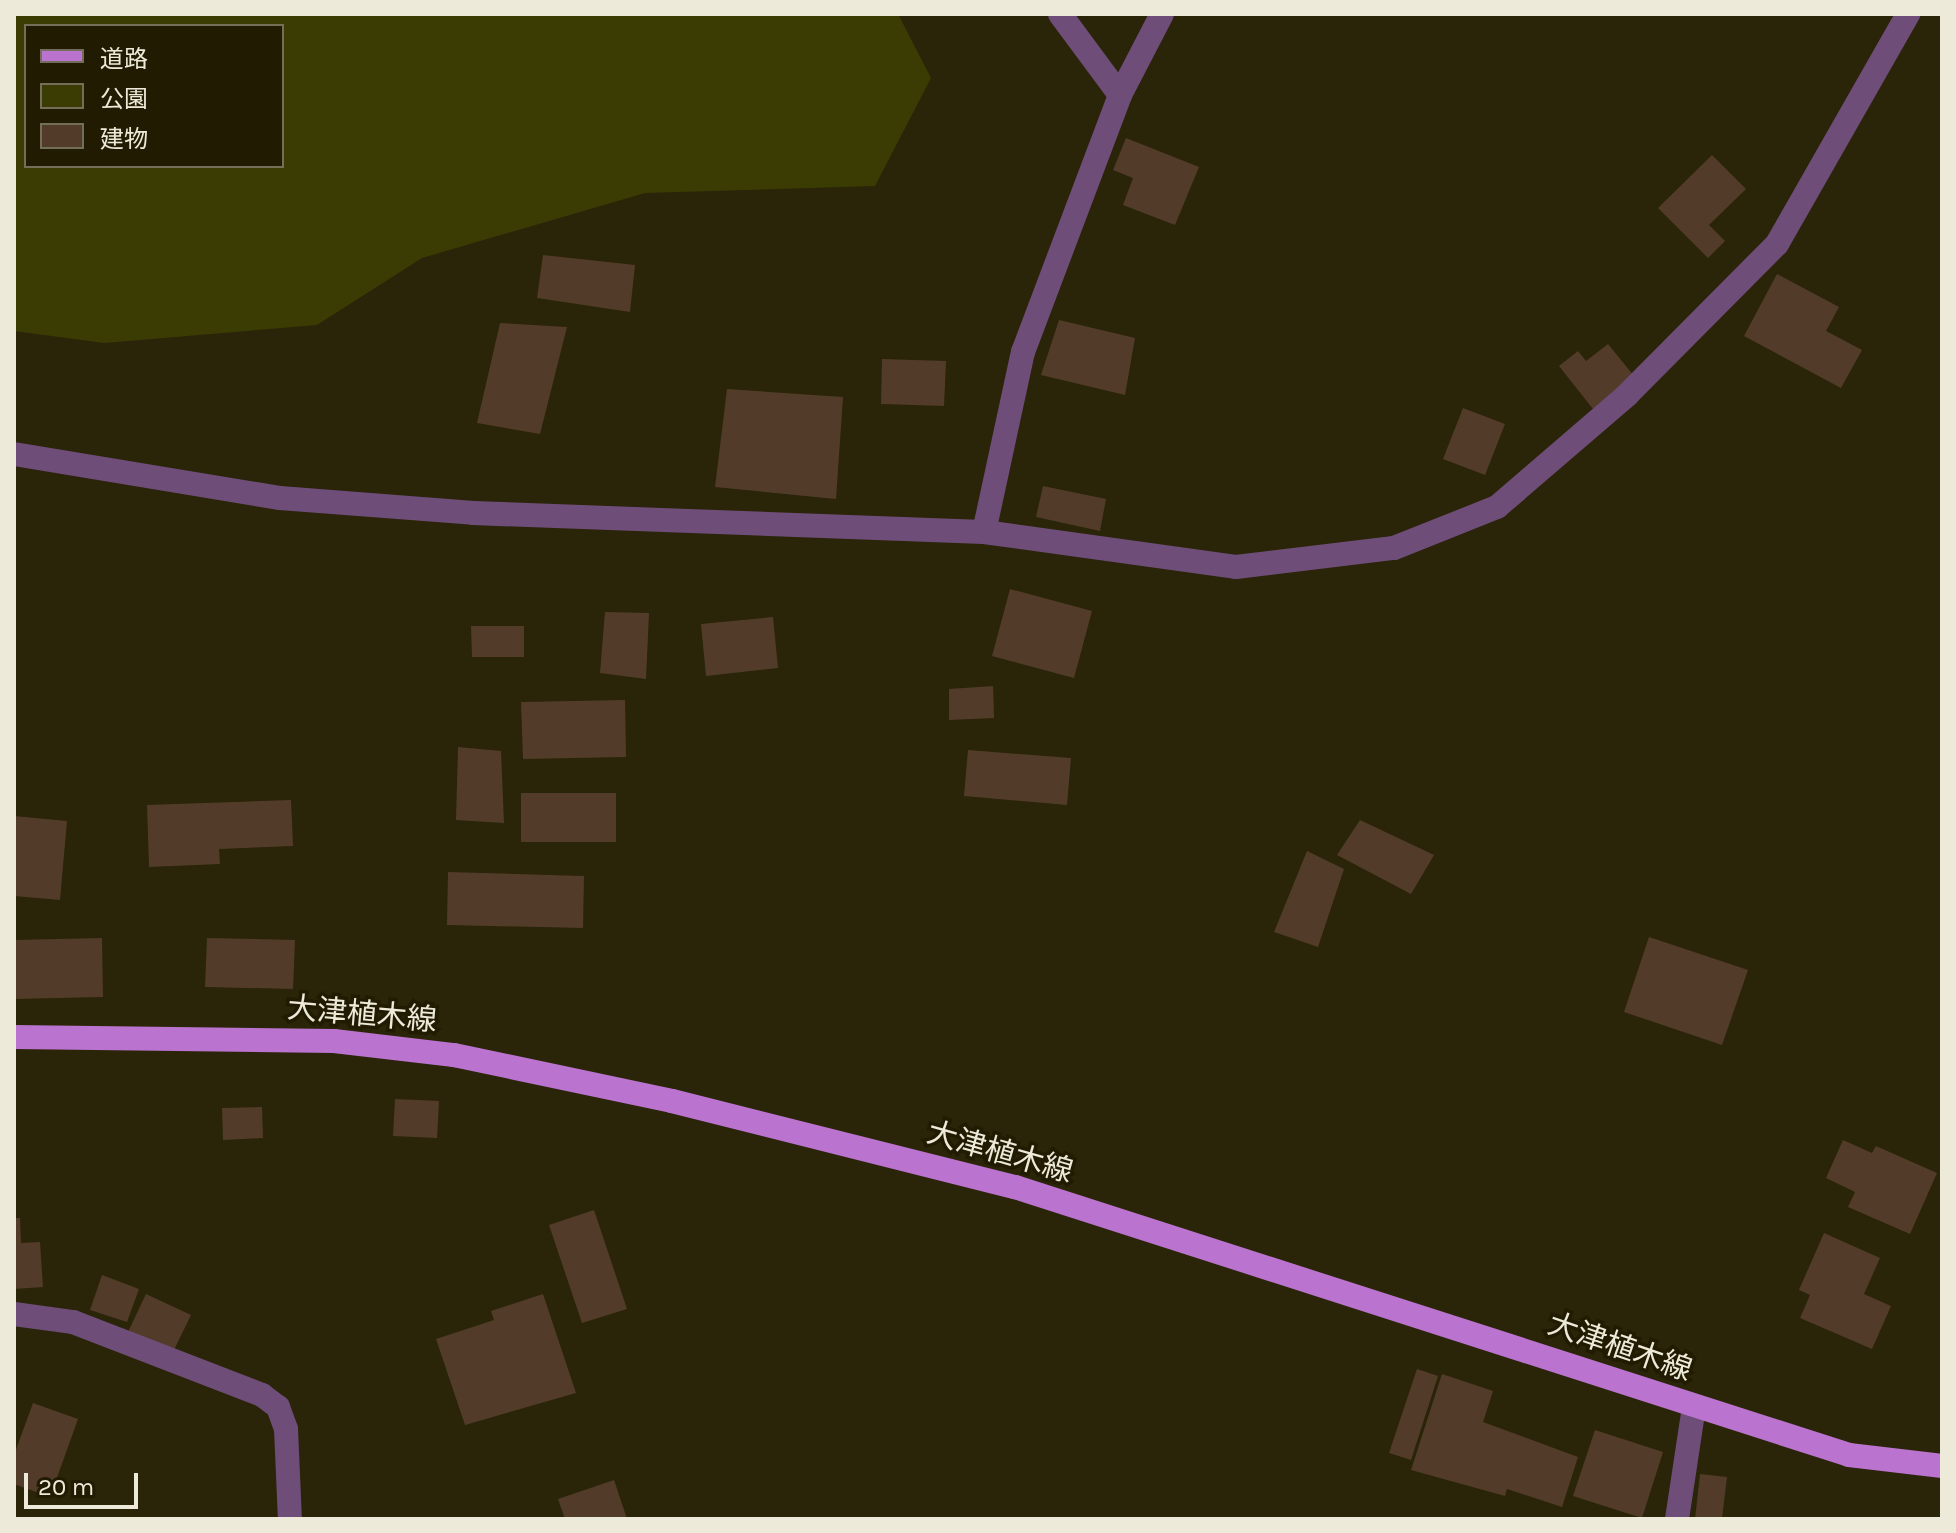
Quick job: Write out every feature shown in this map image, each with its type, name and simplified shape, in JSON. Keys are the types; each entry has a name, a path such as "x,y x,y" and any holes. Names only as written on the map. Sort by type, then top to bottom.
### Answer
{"main road":[{"name":"大津植木線","path":"14,1037 334,1041 454,1055 672,1101 1015,1187 1849,1455 1942,1466"}],"street":[{"path":"1060,14 1120,95"},
{"path":"984,532 1023,352 1120,95 1162,14"},
{"path":"14,454 280,498 473,513 984,532 1236,567 1394,548 1497,507 1627,395 1777,244 1908,14"},
{"path":"14,1314 73,1322 262,1395 278,1407 286,1429 290,1519"},
{"path":"1677,1519 1694,1406"}],"green space":[{"path":"14,14 898,14 931,78 875,186 645,193 422,258 317,325 104,343 14,331"}],"building":[{"path":"1126,138 1199,167 1175,225 1123,205 1133,178 1113,170"},
{"path":"1712,155 1746,189 1709,225 1725,241 1708,258 1658,208"},
{"path":"543,255 635,265 630,312 537,298"},
{"path":"1777,274 1839,307 1826,331 1862,350 1841,388 1744,336"},
{"path":"1059,320 1135,338 1125,395 1041,375"},
{"path":"500,323 567,327 540,434 477,423"},
{"path":"1608,344 1634,376 1593,409 1559,366 1578,351 1586,361"},
{"path":"882,359 946,361 944,406 881,404"},
{"path":"727,389 843,397 836,499 715,487"},
{"path":"1463,408 1505,424 1485,475 1443,459"},
{"path":"1043,486 1106,499 1100,531 1036,517"},
{"path":"1010,589 1092,611 1074,678 992,656"},
{"path":"605,612 649,613 646,679 600,673"},
{"path":"773,617 778,668 706,676 701,624"},
{"path":"471,626 524,626 524,657 472,657"},
{"path":"993,686 994,718 949,720 949,689"},
{"path":"625,700 626,757 523,759 521,702"},
{"path":"458,747 501,751 504,823 456,820"},
{"path":"968,750 1071,758 1067,805 964,796"},
{"path":"521,793 616,793 616,842 521,842"},
{"path":"291,800 293,846 219,849 220,864 149,867 147,805"},
{"path":"14,816 67,821 60,900 14,896"},
{"path":"1360,820 1434,855 1411,894 1337,855"},
{"path":"1307,851 1344,869 1318,947 1274,932"},
{"path":"448,872 584,876 583,928 447,925"},
{"path":"1649,937 1748,970 1722,1045 1624,1012"},
{"path":"102,938 103,997 14,999 14,940"},
{"path":"207,938 295,940 293,989 205,987"},
{"path":"395,1099 439,1101 437,1138 393,1136"},
{"path":"262,1107 263,1138 223,1140 222,1108"},
{"path":"1843,1140 1872,1153 1876,1146 1937,1173 1910,1234 1848,1207 1855,1192 1826,1178"},
{"path":"594,1210 627,1309 582,1323 549,1225"},
{"path":"14,1218 20,1218 21,1243 40,1242 43,1287 14,1289"},
{"path":"1824,1233 1880,1258 1864,1294 1891,1306 1872,1349 1800,1318 1810,1295 1799,1290"},
{"path":"102,1275 139,1289 127,1322 90,1310"},
{"path":"146,1294 191,1315 173,1352 128,1332"},
{"path":"543,1294 576,1393 465,1425 436,1339 494,1320 491,1311"},
{"path":"1417,1369 1438,1376 1411,1460 1389,1453"},
{"path":"1442,1374 1493,1391 1483,1422 1578,1457 1562,1507 1507,1489 1505,1496 1411,1470"},
{"path":"33,1403 78,1419 50,1497 14,1484 14,1455"},
{"path":"1595,1430 1663,1452 1642,1518 1573,1496"},
{"path":"1700,1474 1727,1477 1722,1519 1695,1519"},
{"path":"614,1480 627,1519 565,1519 558,1499"}]}
